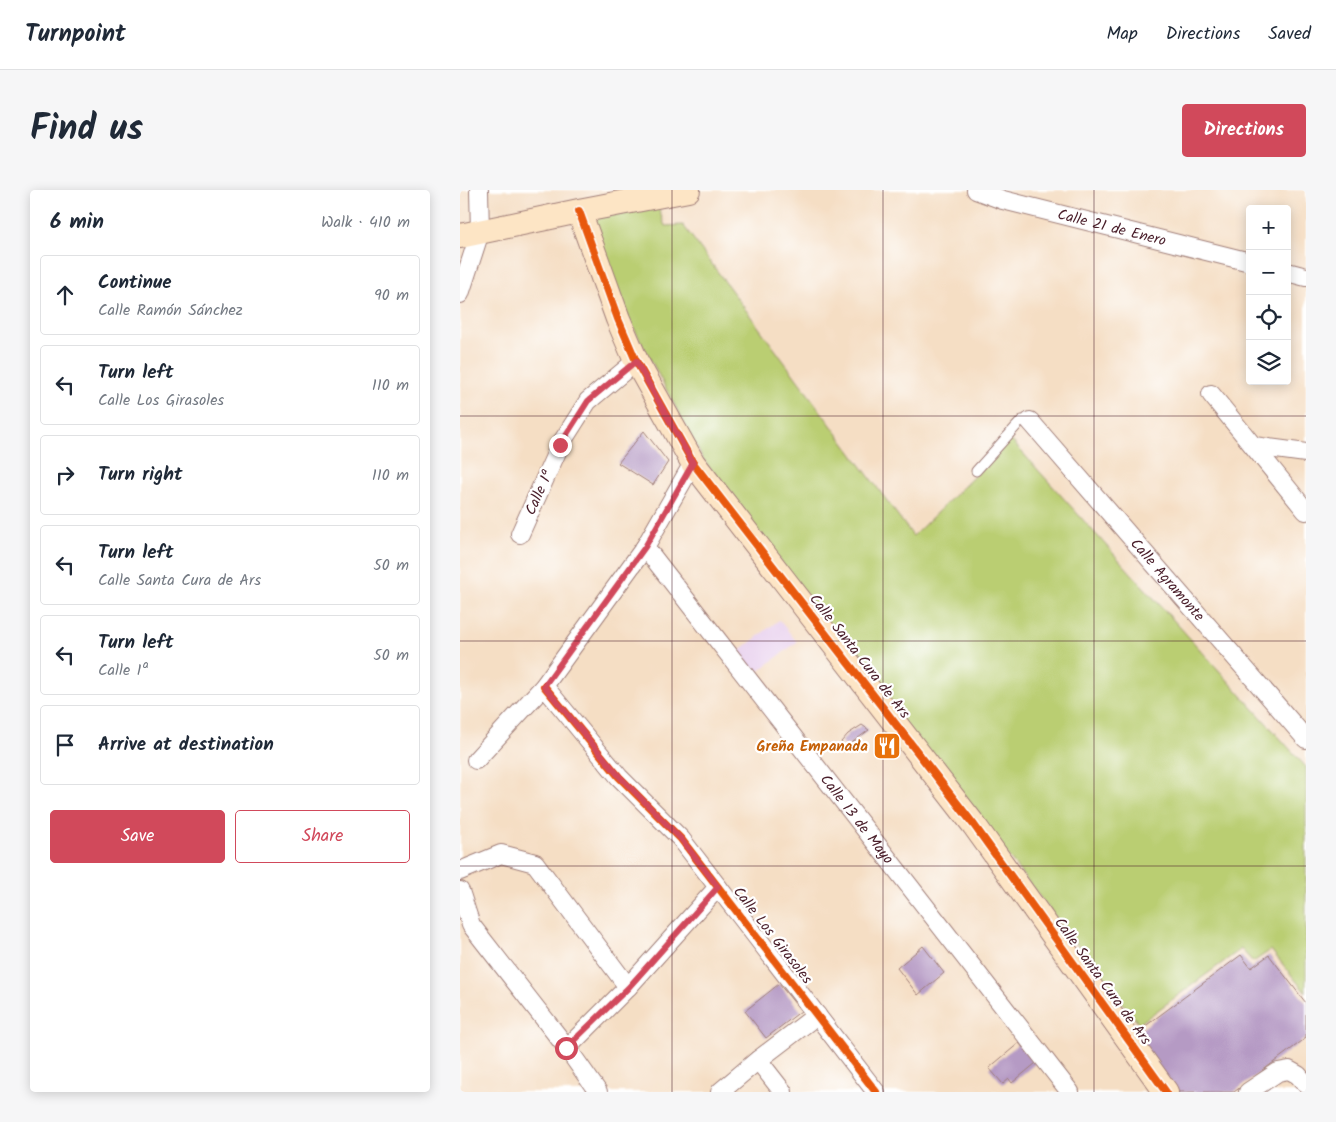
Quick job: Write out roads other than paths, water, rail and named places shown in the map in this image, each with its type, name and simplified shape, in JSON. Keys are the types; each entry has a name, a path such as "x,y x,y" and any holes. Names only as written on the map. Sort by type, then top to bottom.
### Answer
{"street":[{"path":"460,294 479,190"},
{"path":"470,234 684,190"},
{"name":"Calle 21 de Enero","path":"976,190 1002,200 1246,261"},
{"name":"Calle Santa Cura de Ars","path":"579,211 618,319 636,361 693,463 974,825 1166,1092"},
{"path":"1291,273 1306,277"},
{"name":"Calle 1ª","path":"520,534 560,445 588,401 636,361"},
{"path":"1211,394 1306,511"},
{"name":"Calle Agramonte","path":"1030,421 1306,739"},
{"path":"1254,446 1306,453"},
{"path":"476,760 544,686 645,547 693,463"},
{"name":"Calle 13 de Mayo","path":"645,547 1070,1092"},
{"name":"Calle Los Girasoles","path":"544,686 619,776 681,839 876,1092"},
{"path":"460,871 501,854 535,863 628,988"},
{"path":"566,1048 628,988 718,887"},
{"path":"460,891 471,926 598,1092"},
{"path":"720,1092 817,1015"},
{"path":"758,1060 784,1092"},
{"path":"1248,1092 1278,1072 1289,1070 1298,1075 1306,1084"}],"lane":[{"path":"976,471 1022,420 1030,421"}],"place":[{"name":"Greña Empanada","path":"887,746"}]}
